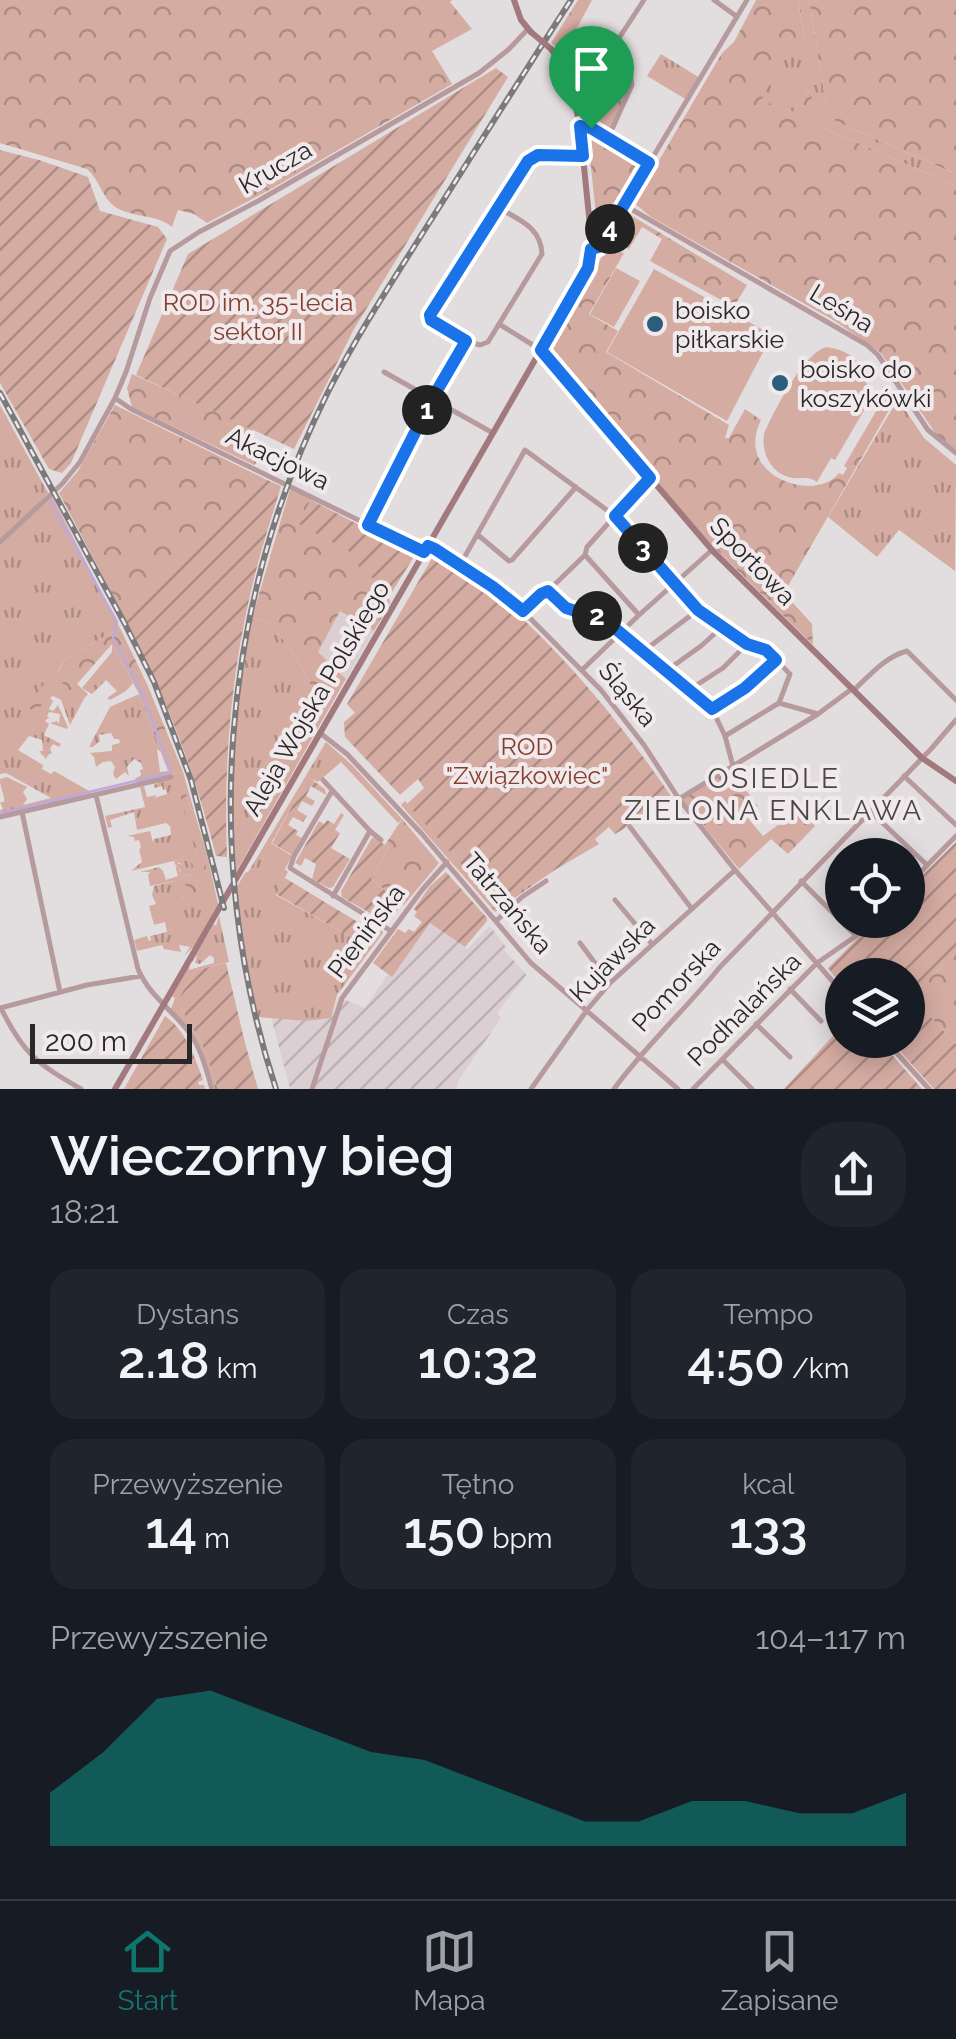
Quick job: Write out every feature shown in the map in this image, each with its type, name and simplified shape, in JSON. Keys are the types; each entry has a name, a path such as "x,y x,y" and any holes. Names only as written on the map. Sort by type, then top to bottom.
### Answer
{"street":[{"name":"Aleja Wojska Polskiego","path":"114,1089 588,268 591,249 583,156 569,73 552,49 521,20 514,0"},
{"path":"608,138 632,85 631,78 606,58 644,0"},
{"path":"714,0 737,17"},
{"path":"591,249 599,247 746,0"},
{"name":"Krucza","path":"0,542 70,476 115,398 170,252 479,73 530,30"},
{"path":"580,126 591,128 649,163"},
{"path":"499,208 533,228 542,254 488,342 480,345 466,341 431,320 430,315 528,161 538,155 583,156"},
{"name":"Leśna","path":"624,205 868,345 928,430 956,453"},
{"path":"499,324 541,350"},
{"path":"368,525 466,341"},
{"name":"Sportowa","path":"541,350 712,550 922,758 956,781"},
{"path":"384,372 493,432"},
{"name":"Akacjowa","path":"115,398 368,525 426,549"},
{"path":"460,565 525,450 615,516 698,610 747,644 766,650 790,674 779,703 725,736"},
{"path":"523,611 585,555 588,546 650,478"},
{"path":"478,535 512,560 576,486"},
{"name":"Śląska","path":"426,549 460,565 523,611 601,690 735,870 825,972"},
{"path":"582,670 712,550"},
{"path":"585,555 639,615"},
{"path":"548,591 566,608 598,616 712,709 733,766"},
{"path":"641,652 698,610"},
{"path":"666,671 722,627"},
{"path":"688,690 723,668 747,644"},
{"path":"679,799 818,714 898,653 907,651 956,700"},
{"path":"712,709 745,688 776,660"},
{"path":"779,703 818,714"},
{"name":"Pomorska","path":"844,838 956,720"},
{"name":"Tatrzańska","path":"318,732 347,754 447,862 530,963 678,1089"},
{"path":"904,776 956,825"},
{"path":"0,818 171,777"},
{"path":"323,780 381,840"},
{"path":"332,791 290,866 391,931"},
{"path":"96,795 140,976 195,1041 212,1089"},
{"path":"870,811 927,865 956,836"},
{"path":"22,812 60,992"},
{"path":"630,827 692,909"},
{"path":"334,896 370,831"},
{"name":"Pomorska","path":"614,1089 639,1055 825,857"},
{"name":"Pienińska","path":"312,1089 342,998 447,862"},
{"name":"Kujawska","path":"531,1089 586,1010 610,983 735,870"},
{"path":"496,920 546,881"},
{"path":"802,881 825,904"},
{"path":"616,900 652,944"},
{"name":"Podhalańska","path":"693,1089 817,963 853,938"},
{"path":"580,943 610,983"},
{"path":"81,1089 43,1067 28,1053 0,1007 140,976"},
{"path":"790,989 821,1022"},
{"path":"756,1024 790,1057"},
{"path":"901,1058 928,1089"},
{"path":"722,1060 752,1089"}],"shaded area":[{"path":"340,610 374,631 346,679 317,652"},
{"path":"431,922 467,949 490,926 526,976 497,1013 501,1018 456,1089 290,1089 271,1017 305,1021 331,1018 338,997 365,1008"}],"green space":[{"path":"0,0 452,0 472,29 432,51 452,84 207,223 178,210 172,227 117,208 87,169 0,143"},
{"path":"578,0 592,0 569,43 631,78 632,85 608,138 645,161 601,238 578,83 551,43"},
{"path":"756,0 798,0 805,42 789,59 783,60 761,100 793,112 805,90 812,93 811,114 821,127 956,186 956,451 940,440 881,353 835,321 651,217 634,203"},
{"path":"798,0 809,0 831,119 956,174 956,186 821,127 810,114 812,93 806,90 793,112 760,100 783,59 805,42"},
{"path":"809,0 956,0 956,174 831,119"},
{"path":"661,54 700,78 687,100 647,76"},
{"name":"ROD im. 35-lecia sektor II","path":"496,68 508,77 354,329 294,449 136,375 188,254"},
{"path":"0,150 88,177 100,211 158,227 167,239 71,463 62,473 49,469 0,383"},
{"path":"622,210 747,285 736,303 725,302 650,261 662,239 642,227 629,249 617,244 604,245"},
{"path":"611,249 624,253 589,314 618,331 606,352 729,425 725,438 729,438 745,409 761,420 755,440 758,456 767,470 780,479 813,486 828,482 839,473 843,475 847,468 844,466 882,401 882,386 890,388 896,398 784,593 812,624 813,645 702,535 551,355 551,348 603,255"},
{"path":"616,268 640,281 614,327 590,314"},
{"path":"654,269 772,335 727,421 607,352"},
{"path":"826,347 854,359 870,389 862,404 866,407 835,460 831,458 817,482 779,473 766,456 764,434 799,372"},
{"path":"132,374 254,429 238,439 255,455 256,463 132,407 127,388"},
{"path":"898,399 924,438 956,465 955,571 899,530 877,557 828,517"},
{"path":"0,405 48,493 27,515 51,494 120,628 65,659 58,671 68,679 62,687 85,697 70,725 61,700 50,698 53,701 49,709 53,711 58,705 68,727 50,723 59,724 60,714 49,712 44,735 61,744 59,747 53,744 46,759 39,751 43,751 42,740 29,736 18,750 43,765 42,769 51,774 54,771 90,794 2,815 0,779 7,777 27,787 23,805 51,798 6,773 0,774"},
{"path":"115,405 265,479 123,615 59,493 78,471"},
{"path":"265,479 281,486 241,638 228,747 227,857 216,856 177,732 123,615 217,519"},
{"path":"290,489 312,499 309,529 352,552 366,530 380,533 381,537 362,569 392,592 390,603 374,631 340,611 318,652 346,679 334,700 313,689 291,649 269,623 252,618"},
{"path":"311,500 415,555 392,592 360,569 352,553 297,523"},
{"name":"ROD \"Związkowiec\"","path":"435,553 495,595 548,644 605,708 673,799 615,834 609,827 595,839 599,844 519,891 500,907 407,804 424,788 418,779 400,795 345,737 344,722 355,713 347,704"},
{"path":"252,618 269,623 291,649 313,689 334,700 236,872 234,756"},
{"path":"120,628 183,772 168,771 139,694 112,644 77,684 88,694 86,697 62,687 68,679 61,674 44,703 35,712 29,708 65,659"},
{"path":"112,644 133,683 110,700 107,698 117,691 106,680 92,694 82,688 112,652"},
{"path":"139,694 161,752 157,749 160,772 183,772 194,811 181,780 196,855 188,852 182,859 131,871 142,862 141,848 139,840 127,836 150,831 153,842 171,835 170,826 166,823 137,830 134,812 110,820 112,827 108,828 105,816 145,807 140,787 144,786 147,797 157,795 154,798 167,794 166,789 155,788 157,779 136,783 143,769 134,759 127,767 129,776 125,772 116,779 111,761 96,767 90,753 112,751 112,745 120,743 111,733 99,735 100,741 89,747 110,707"},
{"path":"326,742 402,819 398,823 341,762 318,782 308,778 271,843 292,856 276,895 370,948 381,928 383,933 337,995 331,1018 306,1021 258,1017 236,888"},
{"path":"730,770 758,806 746,816 763,836 778,825 785,825 797,813 815,826 788,854 771,839 739,869 682,800"},
{"path":"308,777 325,789 326,795 311,786 306,796 315,801 312,806 302,801 297,810 307,816 303,822 293,817 288,825 302,838 292,855 272,843"},
{"path":"179,778 207,854 208,885 205,889 202,877 195,880 206,898 203,908 194,900 197,895 180,898 182,891 190,889 184,879 150,886 150,872 140,872 159,867 166,880 178,876 178,868 184,877 195,869 191,861 184,861 183,865 178,862 176,866 174,861 187,852 196,854 176,779"},
{"path":"405,801 500,907 559,867 495,912 401,805"},
{"path":"341,813 344,815 335,830 340,833 331,848 350,859 329,888 312,879 316,864 305,858 301,866 295,863 319,821 334,824"},
{"path":"402,819 439,863 404,905 371,879 389,848 385,845"},
{"path":"372,838 389,848 371,879 402,904 391,919 384,921 342,897 341,891"},
{"path":"956,842 956,953 925,983 925,958 838,958 858,938 925,938 925,872"},
{"path":"207,854 218,904 195,945 184,956 190,947 179,945 181,952 164,949 162,945 137,951 134,940 147,936 149,941 150,936 167,932 165,922 154,925 149,906 156,904 154,886 183,879 180,869 176,869 177,863 191,861 195,869 184,877 184,884 190,889 182,892 182,898 201,892 195,880 201,875 208,886"},
{"path":"446,872 487,921 465,947 430,923 392,977 373,963 398,929 414,932 422,922 414,916 414,909"},
{"path":"285,878 361,924 365,918 381,928 371,949 276,894"},
{"path":"219,916 229,962 196,970 177,1001 203,1046 215,1089 201,1047 171,1009 175,998 171,996 188,967 189,970 214,963 210,955 200,964 195,963 197,955 192,960"},
{"path":"956,953 956,1044 925,1011 925,983"},
{"path":"226,963 258,1089 218,1089 203,1046 177,1001 196,970"},
{"path":"925,1011 956,1044 956,1089 934,1089 906,1058 925,1058"},
{"path":"165,1016 189,1045 203,1080 199,1085 205,1089 124,1089"},
{"path":"825,1044 825,1058 895,1058 922,1089 784,1089"}],"waterway":[{"path":"0,813 171,771 143,696 113,638 117,622 50,501"}],"railway":[{"path":"276,1089 252,1002 237,913 231,824 233,735 244,647 264,560 292,475 340,370 571,0"},
{"path":"0,393 154,682 191,780 224,908"}],"place":[{"name":"boisko piłkarskie","path":"655,324"},
{"name":"boisko do koszykówki","path":"780,383"}],"district":[{"name":"OSIEDLE ZIELONA ENKLAWA","path":"774,794"}],"route":[{"path":"580,126 591,128 649,163 599,247 591,249 588,268 541,350 650,478 615,516 698,610 747,644 766,650 776,660 745,688 712,709 598,616 566,608 548,591 523,611 435,549 428,546 424,552 368,525 466,341 431,320 430,315 528,161 538,155 583,156 580,126"}]}
